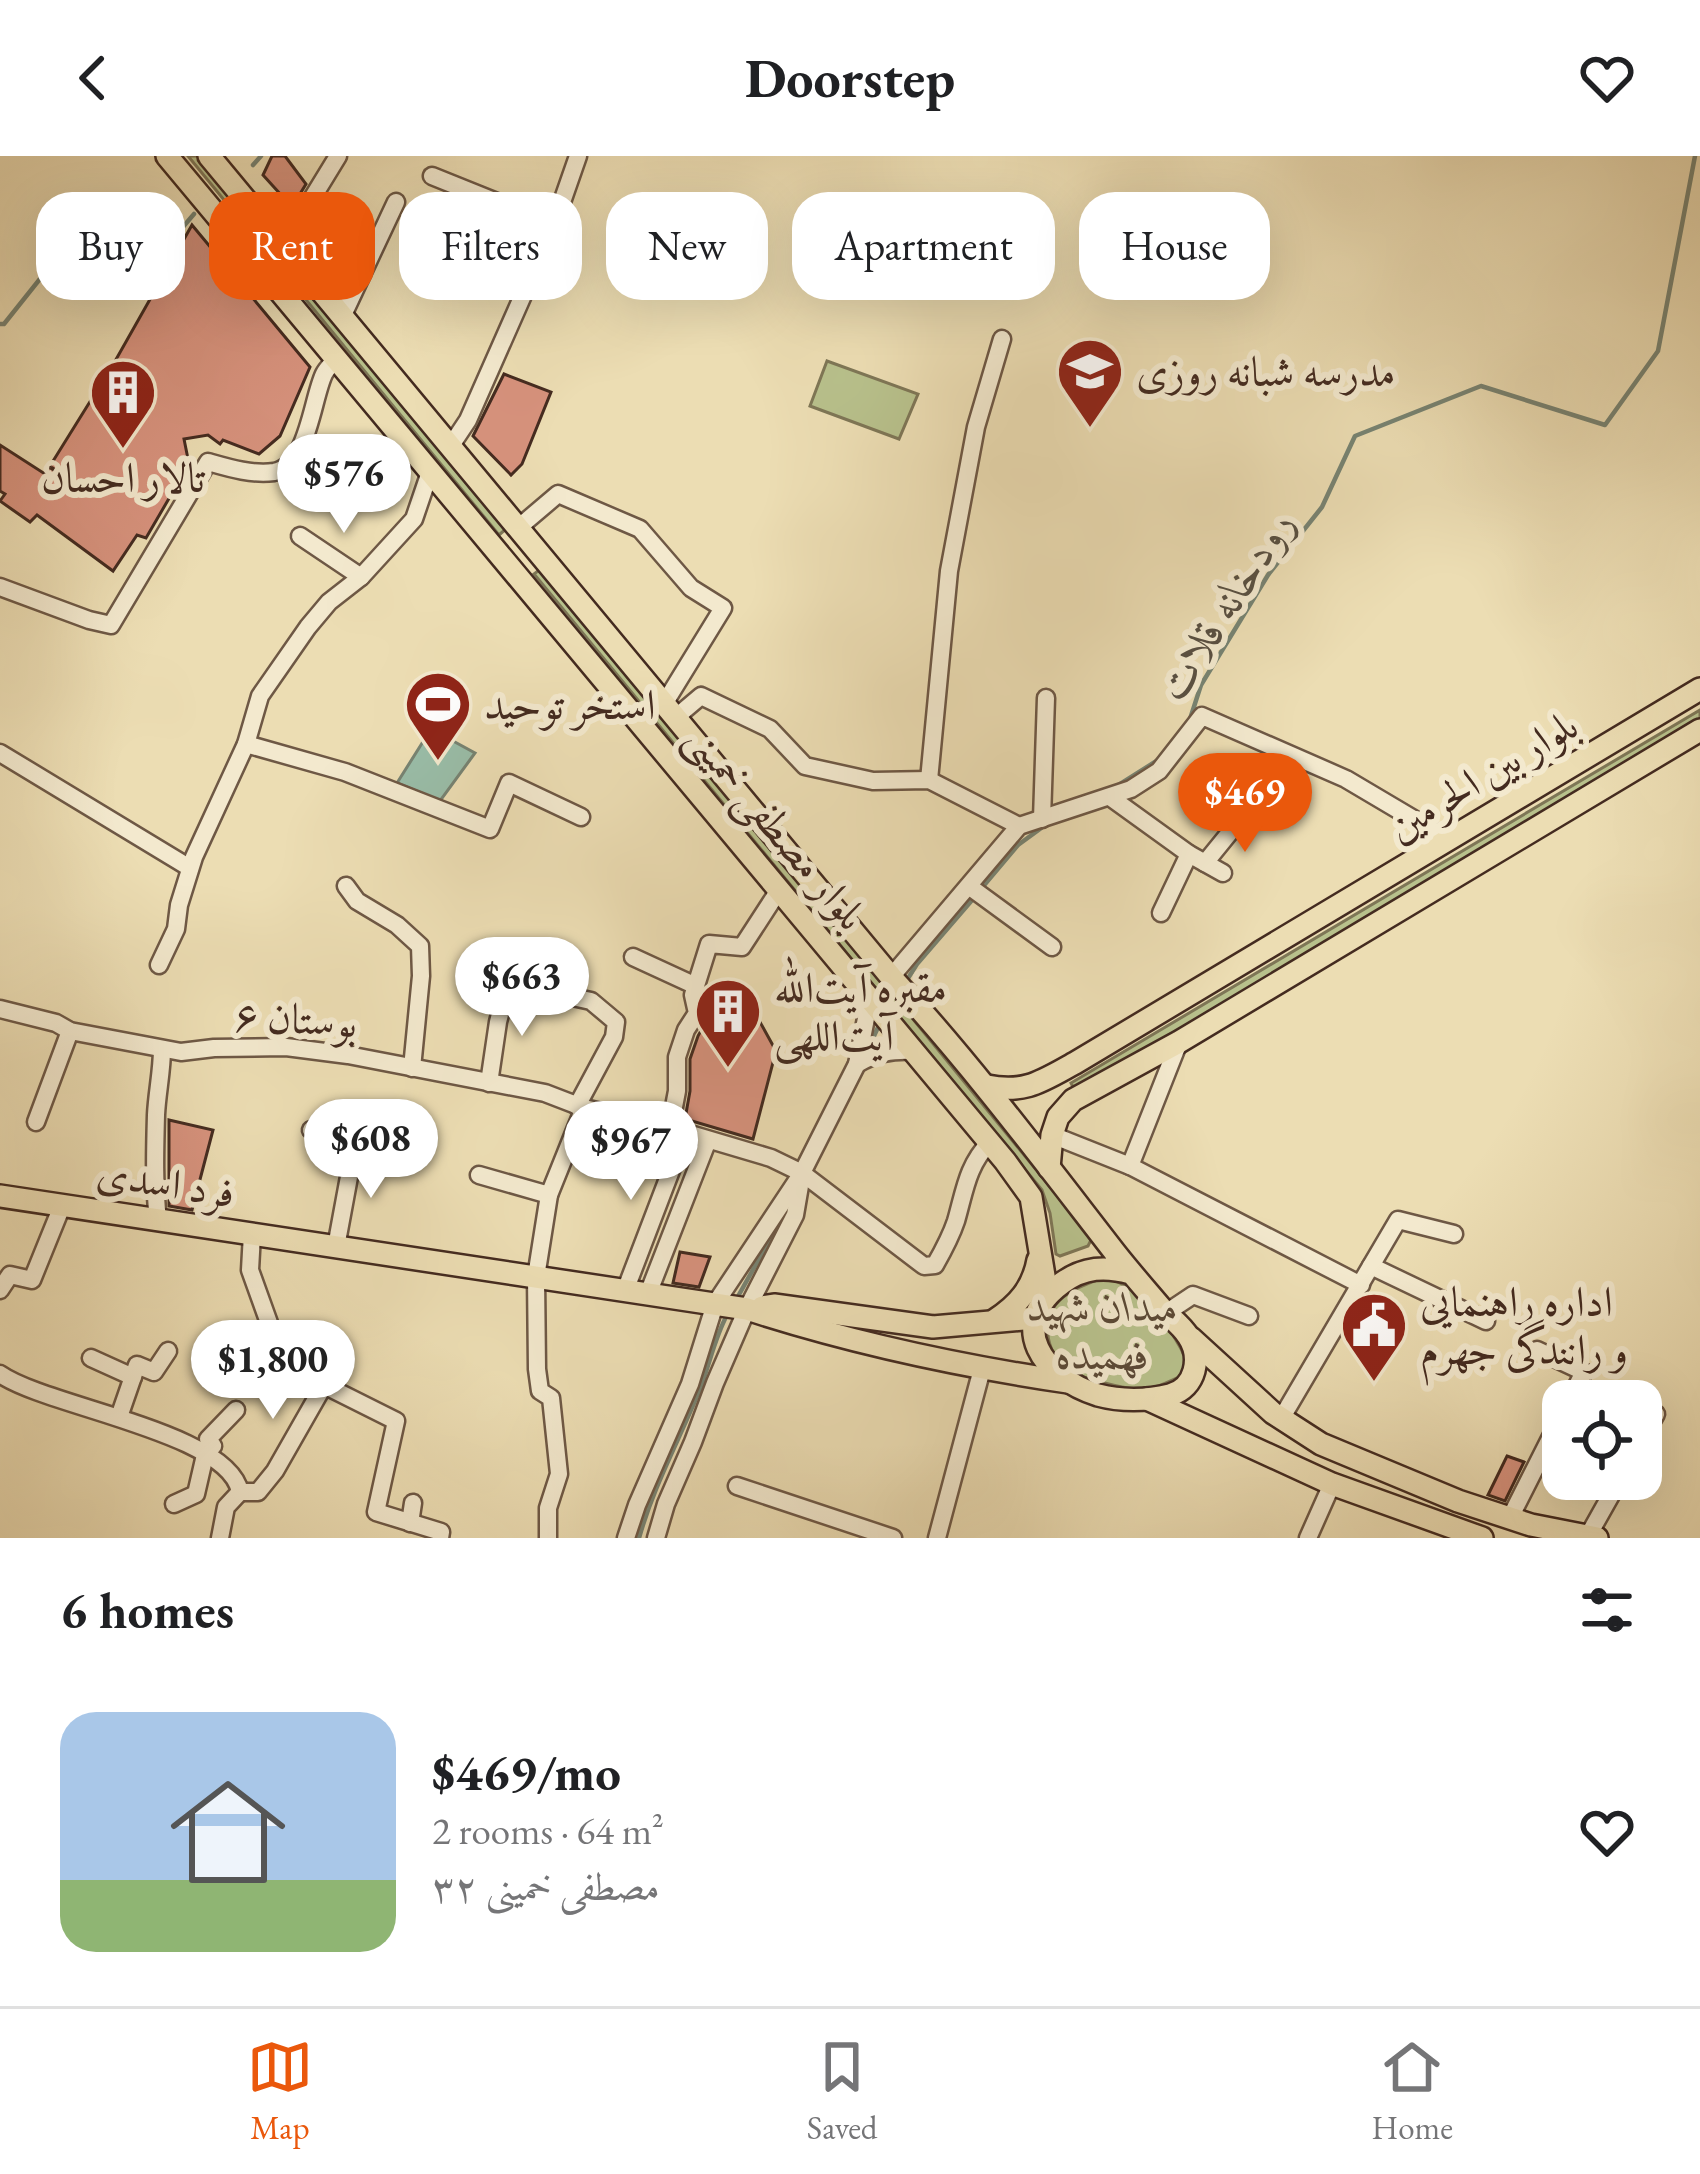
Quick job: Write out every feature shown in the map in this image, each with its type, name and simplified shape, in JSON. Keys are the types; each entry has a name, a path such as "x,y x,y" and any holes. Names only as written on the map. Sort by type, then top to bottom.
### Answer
{"main road":[{"name":"بلوار مصطفی خمینی","path":"166,156 990,1142 1030,1197 1047,1294"},
{"name":"بلوار مصطفی خمینی","path":"208,156 238,192"},
{"name":"بلوار مصطفی خمینی","path":"330,300 892,978 987,1086 1131,1273"},
{"path":"509,566 534,547"},
{"name":"بلوار بین الحرمین","path":"987,1086 1011,1091 1055,1074 1700,689"},
{"name":"بلوار بین الحرمین","path":"1073,1100 1179,1042 1700,730"},
{"path":"1048,1168 1058,1118 1073,1100 1055,1074"},
{"name":"فرد اسدی","path":"0,1196 536,1277 638,1288 747,1309 982,1369 1069,1382"},
{"path":"991,1323 1015,1307 1027,1291 1040,1247"},
{"path":"1190,1337 1195,1359 1192,1380 1177,1393 1130,1400 1100,1395 1069,1382 1041,1356 1032,1328 1047,1294 1072,1276 1110,1268 1131,1273 1190,1337 1281,1418 1321,1444 1531,1526 1593,1537"},
{"name":"فرد اسدی","path":"747,1309 774,1305 933,1328 1035,1318"},
{"path":"1147,1399 1450,1533 1482,1538"}],"street":[{"path":"316,192 338,156"},
{"path":"565,192 578,156"},
{"path":"432,176 472,192"},
{"path":"343,315 396,202"},
{"path":"450,446 468,420 521,300"},
{"path":"929,780 949,571 976,427 1002,339"},
{"path":"0,587 111,626 208,462 242,471 279,472 302,445 325,374 336,358"},
{"path":"160,965 176,929 190,868 246,744 260,696 329,602 361,577 414,519 430,472"},
{"path":"518,528 558,494 640,529 691,588 723,608 670,711"},
{"path":"300,536 361,577"},
{"path":"670,711 701,696 770,729 805,766 873,781 929,780 1019,826"},
{"path":"1042,819 1046,698"},
{"path":"892,978 1019,826 1131,789 1159,771 1202,716 1346,779 1449,840"},
{"path":"246,744 345,772 490,829 509,783 580,817"},
{"path":"0,753 190,868"},
{"path":"1110,797 1223,873"},
{"path":"1161,913 1197,858 1244,814"},
{"path":"346,886 357,901 420,946 422,976 412,1068"},
{"path":"970,887 1052,947"},
{"path":"638,1288 673,1134 677,1057 697,1013 693,995 709,944 742,947 779,890"},
{"path":"633,957 696,986"},
{"path":"489,1083 507,986"},
{"path":"540,990 591,1001 616,1022 549,1195 536,1277 537,1370 541,1390 551,1398 559,1474 548,1508 548,1538"},
{"path":"626,1538 690,1384 715,1304 802,1173 857,1064 871,999"},
{"name":"بوستان ۶","path":"0,1009 70,1031 181,1052 286,1046 545,1093 705,1147 771,1158 802,1173 924,1266 935,1265 956,1223 975,1158 990,1142"},
{"path":"37,1122 70,1031"},
{"path":"1130,1166 1179,1042"},
{"path":"158,1220 156,1112 162,1049"},
{"path":"857,1064 888,1050 913,1050"},
{"path":"311,1130 401,1147"},
{"path":"1052,1135 1130,1166 1361,1285"},
{"path":"336,1247 356,1139"},
{"path":"638,1288 705,1147"},
{"path":"656,1538 747,1309 795,1215 802,1173"},
{"path":"479,1175 549,1195"},
{"path":"0,1290 10,1275 32,1280 62,1206"},
{"path":"1281,1418 1398,1220 1454,1234"},
{"path":"252,1234 250,1270 273,1334 323,1385 396,1421 376,1512 441,1532 440,1538"},
{"path":"1371,1266 1486,1321"},
{"path":"1166,1313 1193,1295 1249,1316"},
{"path":"1537,1350 1584,1372 1580,1380"},
{"path":"119,1417 137,1365 154,1372 168,1351"},
{"path":"91,1358 133,1377"},
{"path":"937,1538 982,1369"},
{"path":"0,1374 59,1400 141,1424 205,1455 226,1466 240,1492"},
{"path":"220,1538 226,1507 240,1492 258,1492 275,1471 323,1385"},
{"path":"175,1504 196,1494 205,1455 213,1446 208,1439 236,1410"},
{"path":"1510,1518 1542,1455"},
{"path":"1308,1538 1332,1484"},
{"path":"737,1486 893,1538"},
{"path":"1593,1537 1610,1500"},
{"path":"410,1522 413,1503"}],"green space":[{"path":"188,156 200,156 230,192 218,192"},
{"path":"306,300 319,300 507,528 499,535"},
{"path":"827,361 918,394 899,439 810,406"},
{"path":"543,567 1092,1238 1088,1246 1056,1254 1042,1190 534,574"},
{"path":"1700,710 1700,721 1075,1091 1071,1083"},
{"name":"میدان شهید فهمیده","path":"1102,1278 1141,1297 1164,1322 1187,1362 1181,1376 1154,1387 1130,1388 1078,1375 1056,1358 1048,1339 1053,1309 1069,1293"}],"shaded area":[{"name":"استخر توحید","path":"431,729 475,753 440,801 397,783"}],"building":[{"path":"272,156 285,156 306,184 301,192 278,192 263,175"},
{"path":"192,225 209,245 209,300 254,300 310,367 280,436 259,454 223,440 220,444 208,435 184,439 189,464 146,538 137,535 113,571 37,515 30,522 0,501 5,494 0,491 0,445 45,474 150,300 185,300 185,237"},
{"path":"504,374 551,392 522,464 511,475 473,436"},
{"name":"مقبره آیت‌الله آیت‌اللهی","path":"722,992 724,998 747,1002 742,1018 760,1022 776,1051 753,1139 685,1119 690,1059 709,1016 706,996"},
{"path":"169,1120 213,1130 192,1210 169,1206"},
{"path":"680,1252 710,1257 699,1287 673,1283"},
{"path":"1507,1456 1524,1462 1505,1501 1488,1495"}],"waterway":[{"path":"253,165 261,156"},
{"name":"رودخانه قلات","path":"1190,719 1201,685 1268,575 1322,507 1355,436 1481,386 1605,425 1658,351 1695,156"},
{"path":"0,324 67,245 148,268 194,214"},
{"name":"رودخانه قلات","path":"1117,786 1158,760"},
{"name":"رودخانه قلات","path":"980,890 1018,845 1044,826"},
{"name":"رودخانه قلات","path":"905,983 973,899"},
{"name":"رودخانه قلات","path":"867,1051 880,1023"},
{"name":"رودخانه قلات","path":"736,1300 783,1216"},
{"name":"رودخانه قلات","path":"639,1538 727,1315"}],"place":[{"name":"مدرسه شبانه روزی","path":"1090,430"},
{"name":"تالار احسان","path":"123,451"},
{"name":"استخر توحید","path":"438,763"},
{"name":"مقبره آیت‌الله آیت‌اللهی","path":"728,1070"},
{"name":"اداره راهنمایی و رانندگی جهرم","path":"1374,1384"}]}
